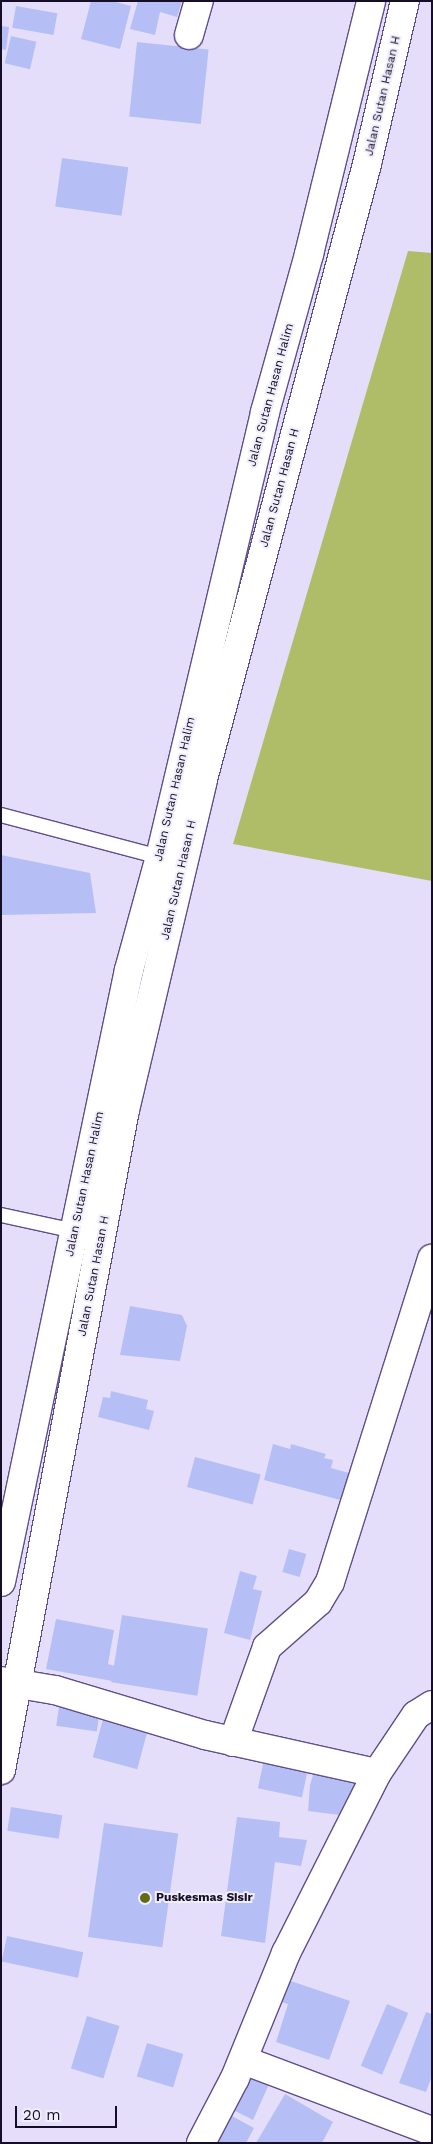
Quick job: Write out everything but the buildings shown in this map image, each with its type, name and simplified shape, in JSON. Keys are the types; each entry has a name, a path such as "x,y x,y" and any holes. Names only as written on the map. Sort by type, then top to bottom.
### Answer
{"street":[{"path":"189,34 199,1"},
{"name":"Jalan Sutan Hasan Halim","path":"1,1582 130,970 160,857 262,421 309,254 371,1"},
{"name":"Jalan Sutan Hasan H","path":"1,1770 10,1682 125,1110 202,783 367,164 405,1"},
{"path":"233,1742 267,1647 318,1602 330,1582 432,1258"},
{"path":"10,1682 233,1742 377,1773"},
{"path":"201,2143 243,2060 286,1954 377,1773 416,1716 432,1705"},
{"path":"243,2060 432,2131"}],"lane":[{"path":"1,815 160,857"},
{"path":"1,1215 74,1232"}],"green space":[{"path":"408,251 432,253 432,881 233,844"}],"place":[{"name":"Puskesmas Sisir","path":"145,1898"}]}
